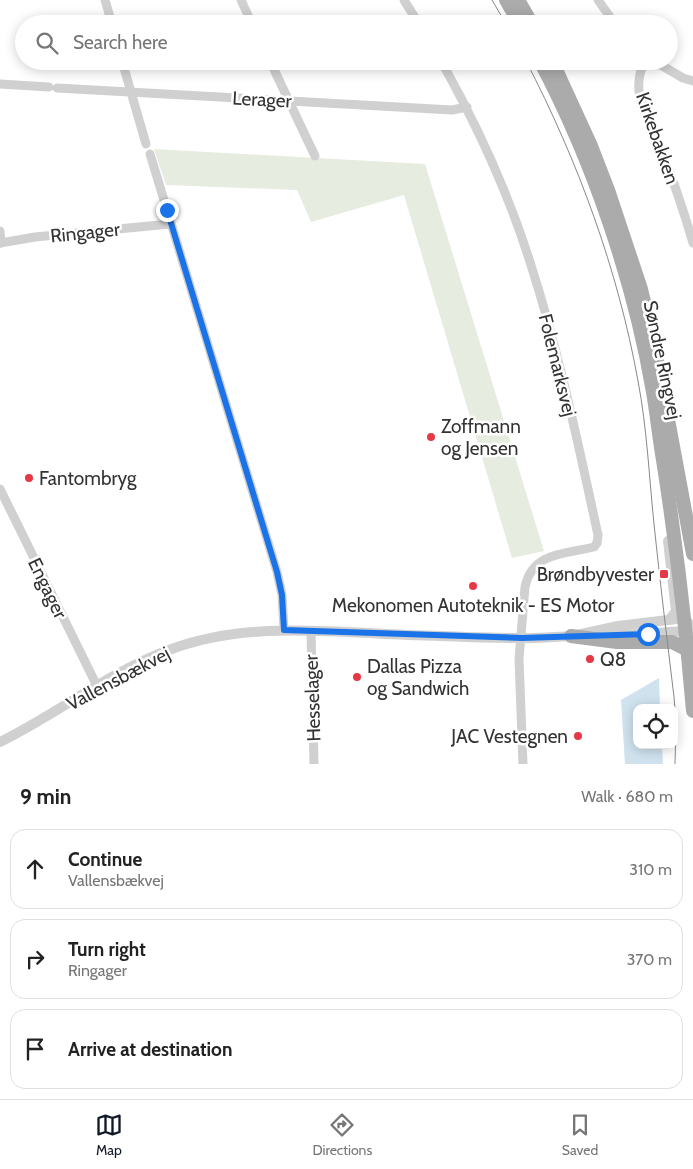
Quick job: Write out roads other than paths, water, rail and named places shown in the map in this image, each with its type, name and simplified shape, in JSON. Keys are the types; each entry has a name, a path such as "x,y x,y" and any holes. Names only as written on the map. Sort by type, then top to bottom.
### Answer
{"main road":[{"path":"506,0 515,15"},
{"path":"518,0 527,15"},
{"name":"Søndre Ringvej","path":"544,70 582,151 613,236 630,291 653,392 690,623 688,650 693,711"},
{"name":"Søndre Ringvej","path":"556,70 591,146 608,190 641,290 654,344 693,554"},
{"path":"572,636 617,642 672,642 688,650"}],"street":[{"path":"105,0 109,15"},
{"path":"241,0 248,15"},
{"path":"404,0 413,15"},
{"path":"598,0 609,15"},
{"path":"125,70 146,144"},
{"path":"274,70 315,156"},
{"name":"Folemarksvej","path":"446,70 467,107 503,188 530,261 565,383 598,535 597,543 594,547 547,557 531,570 525,587 522,638"},
{"name":"Kirkebakken","path":"641,70 638,82 642,104 689,215 693,243"},
{"path":"669,70 693,81"},
{"name":"Lerager","path":"0,84 452,110 467,107"},
{"path":"150,154 277,572 282,595 284,630"},
{"name":"Ringager","path":"1,243 36,237 170,224"},
{"path":"0,231 1,243"},
{"name":"Engager","path":"0,489 97,686"},
{"path":"668,493 665,511 676,611 670,619"},
{"name":"Vallensbækvej","path":"572,636 602,629 670,619 690,623"},
{"name":"Vallensbækvej","path":"0,742 25,730 97,686 147,659 170,649 214,637 284,630 522,638 648,634 690,623"},
{"name":"Hesselager","path":"311,631 314,764"},
{"path":"522,638 519,659 523,764"}],"water":[{"path":"659,678 660,704 633,704 633,749 662,749 663,764 625,764 621,700"}],"tram line":[{"path":"492,0 501,15"},
{"path":"530,70 563,138 594,217 630,339 644,416 656,546 674,697 676,721 675,764"}],"place":[{"name":"Zoffmann og Jensen","path":"431,437"},
{"name":"Fantombryg","path":"29,478"},
{"name":"Brøndbyvester","path":"664,574"},
{"name":"Mekonomen Autoteknik - ES Motor","path":"473,586"},
{"name":"Q8","path":"590,659"},
{"name":"Dallas Pizza og Sandwich","path":"357,677"},
{"name":"JAC Vestegnen","path":"578,736"}]}
